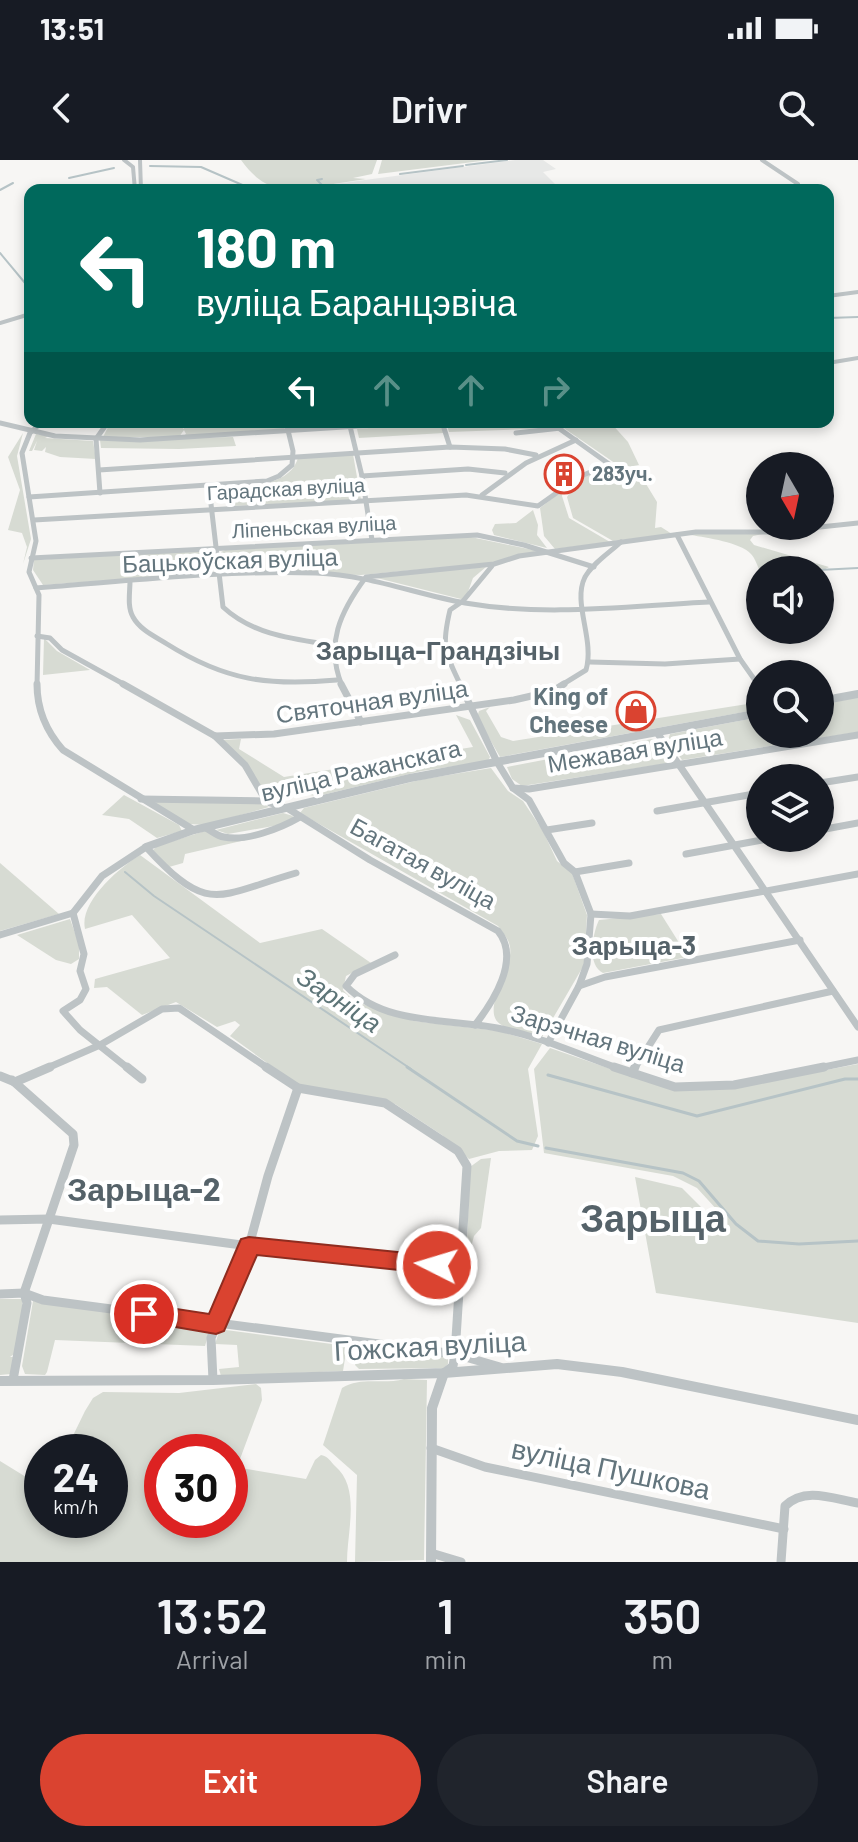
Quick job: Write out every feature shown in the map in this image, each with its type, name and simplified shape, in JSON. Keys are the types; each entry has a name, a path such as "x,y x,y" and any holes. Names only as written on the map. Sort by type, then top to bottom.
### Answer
{"street":[{"path":"124,160 133,167 134,184"},
{"path":"140,160 141,184"},
{"path":"762,160 798,184"},
{"path":"834,295 858,292"},
{"path":"0,325 24,317"},
{"path":"834,362 858,358"},
{"path":"0,423 30,433 96,439 324,428"},
{"path":"35,428 30,433 22,453 36,541 29,572 36,588 37,700 49,734 63,750 194,830"},
{"path":"100,493 96,439 104,428"},
{"path":"29,497 257,483 275,478 290,469 295,457 288,428"},
{"path":"351,428 372,540"},
{"path":"444,428 450,447"},
{"path":"516,433 561,428 576,440"},
{"path":"482,495 505,473 536,455 576,440"},
{"name":"Гарадская вуліца","path":"34,520 482,495 538,506 579,477 609,464 576,440"},
{"path":"99,470 450,447 505,449 536,455"},
{"path":"362,476 468,469 505,473"},
{"path":"209,487 223,607 233,618 290,639 332,645"},
{"path":"548,1043 579,986 587,964 591,914 575,872 564,863 529,800 513,788 497,762 445,652 443,640 450,610 465,603 477,577 508,558 715,530 789,531 858,523"},
{"name":"Ліпеньская вуліца","path":"31,558 477,535 594,567"},
{"path":"677,535 709,602 746,668"},
{"path":"621,542 586,576 581,589 591,644 590,662 684,664 740,659"},
{"path":"361,722 337,680 332,645 335,625 349,597 366,577 494,564"},
{"name":"Бацькоўская вуліца","path":"36,588 218,574 317,573 366,577 465,603 540,611 709,602"},
{"path":"130,581 131,615 140,625 196,660 230,676 252,682 282,685 337,680"},
{"path":"37,636 50,638 62,650 215,736 245,766 266,801"},
{"name":"Святочная вуліца","path":"215,736 274,734 471,707 553,691 572,682 590,662"},
{"path":"834,698 858,694"},
{"name":"вуліца Ражанскага","path":"73,913 102,876 146,847 194,830 410,778 746,716"},
{"path":"658,734 858,1027"},
{"name":"Межавая вуліца","path":"513,788 529,789 858,735"},
{"path":"834,781 858,777"},
{"path":"657,811 746,795"},
{"name":"Багатая вуліца","path":"137,798 266,801 287,808 494,927 507,948 504,966 489,1006"},
{"path":"206,828 224,837 234,837 290,824 300,817"},
{"path":"547,830 592,823"},
{"path":"834,827 858,823"},
{"path":"686,854 746,842"},
{"path":"146,847 165,870 200,896 232,896 253,884 296,873"},
{"path":"575,872 629,863"},
{"path":"591,914 630,916 858,874"},
{"path":"0,935 73,913 84,954 80,971 87,980 87,987 84,996 63,1011 142,1079"},
{"path":"579,986 605,977 800,940"},
{"name":"Зарэчная вуліца","path":"395,955 350,978 346,986 348,991 378,1008 413,1018 498,1028 675,1087 770,1079 858,1060"},
{"path":"587,964 592,972 605,977"},
{"path":"632,1073 659,1030 833,991"},
{"path":"475,1025 489,1006"},
{"path":"489,1006 491,1021 498,1028"},
{"path":"15,1082 100,1045 169,1007 179,1008 298,1088 385,1103 458,1151 467,1166 462,1267 453,1366 437,1384 431,1415 431,1558 461,1562"},
{"path":"0,1073 15,1082 27,1097 46,1109 73,1134 74,1145 24,1293 27,1303 13,1380"},
{"path":"213,1380 209,1350 216,1324 249,1246 268,1176 298,1088"},
{"path":"0,1220 49,1219 249,1246 462,1267"},
{"path":"0,1294 24,1293 43,1300 455,1354 461,1359 488,1361 502,1368"},
{"name":"Гожская вуліца","path":"0,1381 213,1380 444,1373 557,1364 608,1370 858,1420"},
{"name":"вуліца Пушкова","path":"431,1448 502,1471 784,1529"},
{"path":"781,1562 785,1506 790,1499 799,1495 858,1503"}],"shaded area":[{"path":"241,160 377,160 372,174 353,178 366,179 334,184 268,184"},
{"path":"382,160 489,160 378,174"},
{"path":"515,160 543,160 556,169 543,172 555,184 335,184"},
{"path":"108,428 284,428 285,432 182,437 186,434 184,430 179,437 103,437"},
{"path":"442,428 444,433 359,438 357,429"},
{"path":"448,428 554,428 449,432"},
{"path":"564,428 615,428 628,442 639,465 622,468"},
{"path":"23,433 17,456 31,539 23,564 27,547 22,533 8,530 20,490 8,457"},
{"path":"36,434 49,436 45,438 93,441 96,459 60,457 45,452 46,447 42,451 34,450 37,441 29,451"},
{"path":"233,437 236,446 179,449 101,448 100,440"},
{"path":"353,454 361,500 232,506 235,488 281,478 294,467 298,458"},
{"path":"603,468 643,479 657,502 655,528 661,527 672,534 613,541 573,518 567,497 571,491 569,485"},
{"path":"563,490 569,518 610,542 555,549 544,536 540,508"},
{"path":"533,510 538,525 537,535 547,548 494,535 492,530 495,524 516,523"},
{"path":"746,533 746,540 754,545 792,556 752,556 739,546 691,535"},
{"path":"466,536 538,551 490,563 361,575 221,572 221,552 225,550"},
{"path":"215,552 215,571 208,573 43,585 33,570 34,560"},
{"path":"486,567 473,578 465,600 373,577"},
{"path":"44,638 57,651 90,670 43,675"},
{"path":"858,697 858,732 834,736 834,702"},
{"path":"746,704 746,712 500,757 477,717 479,711 490,707 486,711 501,737 513,741"},
{"path":"456,715 470,720 490,757 488,761 422,771 318,796 280,783 261,790 221,740 241,739 239,749 284,777 473,747"},
{"path":"746,720 746,748 757,748 682,760 668,740 670,734"},
{"path":"658,740 672,760 670,763 522,786 512,779 507,767"},
{"path":"491,768 508,791 523,801 543,831 557,861 572,873 587,915 584,965 542,1037 510,1029 495,1018 495,999 510,956 508,941 498,926 300,813 304,808 424,779"},
{"path":"124,795 179,825 182,831 157,838 129,819 102,815"},
{"path":"147,801 262,803 269,807 205,825 190,824"},
{"path":"283,813 293,816 290,823 228,834 216,830"},
{"path":"205,831 250,839 185,854 183,863 169,867 153,850 157,846"},
{"path":"140,855 260,943 322,929 371,963 346,976 343,990 353,1000 414,1021 499,1031 542,1044 528,1069 538,1136 532,1150 499,1151 469,1159 442,1135 395,1104 299,1086 230,1036 240,1025 235,1021 217,1027 176,1002 142,1015 107,987 94,988 95,979 170,958 132,915 85,929 88,908 94,897 112,877"},
{"path":"0,863 59,914 0,931"},
{"path":"661,914 688,957 603,973 598,969 592,949 599,920"},
{"path":"70,919 79,944 79,959 71,964 56,960 17,935"},
{"path":"550,1048 660,1086 724,1089 858,1064 858,1323 656,1293 635,1177 682,1188 716,1222 719,1212 697,1188 673,1176 544,1153 534,1069"},
{"path":"491,1158 481,1228 474,1236 466,1266 470,1167 481,1159"},
{"path":"0,1299 22,1299 23,1310 14,1354 10,1357 13,1357 11,1374 0,1375"},
{"path":"33,1301 211,1326 205,1346 55,1340 45,1375 25,1374 22,1366"},
{"path":"226,1330 347,1346 343,1371 221,1376 219,1369 239,1367 237,1345 215,1344 219,1332"},
{"path":"364,1345 448,1357 448,1364 444,1368 359,1369 355,1365 358,1349"},
{"path":"427,1380 424,1560 355,1562 357,1475 323,1445 342,1388 357,1382"},
{"path":"256,1384 261,1388 262,1400 248,1438 248,1434 144,1434 144,1538 248,1538 248,1469 306,1479 315,1460 321,1455 328,1458 343,1475 348,1486 351,1511 347,1562 0,1562 0,1461 24,1476 24,1538 128,1538 128,1434 74,1434 93,1398 103,1392 179,1393"}],"waterway":[{"path":"466,165 507,160"},
{"path":"150,166 201,167 240,184"},
{"path":"400,174 463,166"},
{"path":"69,178 114,168"},
{"path":"321,184 317,180 322,179"},
{"path":"0,190 13,183"},
{"path":"0,253 24,282"},
{"path":"834,318 858,317"},
{"path":"834,569 858,568"},
{"name":"Зарніца","path":"125,872 154,896 411,1069"},
{"name":"Зарніца","path":"407,1067 517,1141 538,1146"},
{"path":"548,1075 697,1116 845,1079 858,1079"},
{"name":"Зарніца","path":"546,1148 683,1173 699,1181 736,1224 758,1241 799,1244 858,1241"}],"place":[{"name":"283уч.","path":"564,474"},
{"name":"King of Cheese","path":"636,711"}],"district":[{"name":"Зарыца-Грандзічы","path":"438,651"},
{"name":"Зарыца-3","path":"634,946"},
{"name":"Зарыца-2","path":"144,1190"},
{"name":"Зарыца","path":"653,1219"}],"route":[{"path":"144,1314 216,1324 249,1246 437,1265"}]}
